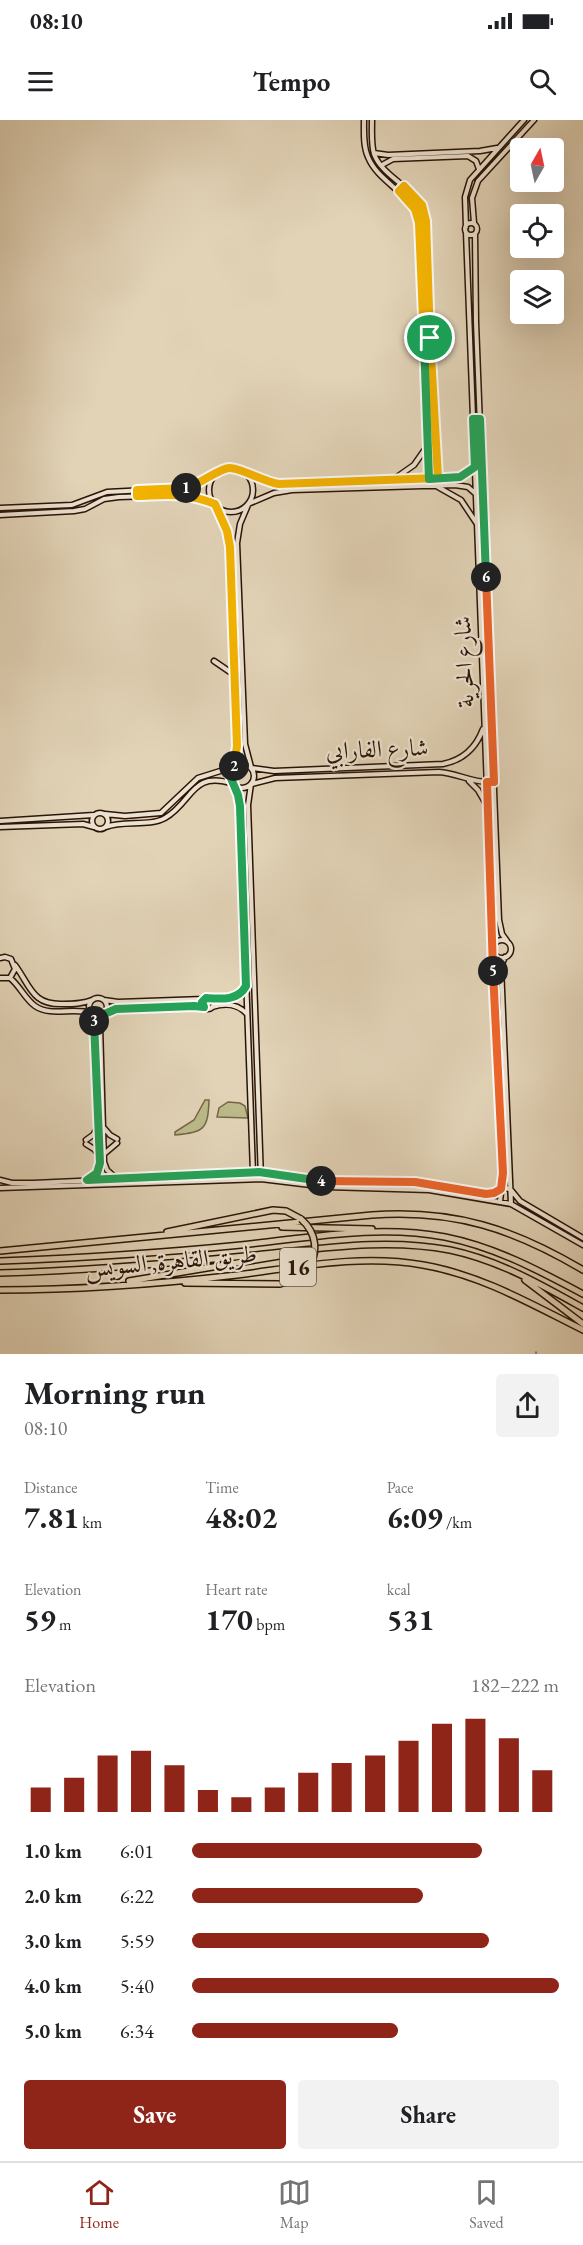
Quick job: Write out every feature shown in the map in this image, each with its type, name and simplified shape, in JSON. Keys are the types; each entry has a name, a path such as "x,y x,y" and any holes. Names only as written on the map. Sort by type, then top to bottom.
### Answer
{"highway":[{"path":"149,1237 273,1210 286,1211 301,1219 309,1227 315,1242 314,1257 306,1271 293,1281 280,1284 168,1282"},
{"name":"طريق القاهرة, السويس","path":"0,1251 391,1214 445,1216 479,1223 520,1236 583,1270"},
{"path":"251,1227 354,1227 382,1231"},
{"name":"طريق القاهرة, السويس","path":"0,1261 175,1251 382,1231 432,1235 481,1246 522,1262 583,1294"},
{"name":"طريق القاهرة, السويس","path":"0,1273 127,1267 361,1244 414,1245 470,1255 520,1274 583,1308"},
{"path":"104,1286 264,1260 299,1251"},
{"name":"طريق القاهرة, السويس","path":"0,1290 168,1282 352,1261 411,1263 457,1273 490,1284 583,1330"},
{"path":"520,1274 537,1290 583,1324"}],"street":[{"path":"364,120 368,157 415,209 419,223 429,479"},
{"path":"372,120 374,153 382,165 422,205 426,221 438,478"},
{"name":"شارع الحرية","path":"500,1202 503,1173 497,1078 465,197 467,185 479,168 524,120"},
{"path":"474,223 469,223 466,229 470,235 475,234 478,228 474,223 473,192 478,181 534,120"},
{"path":"374,153 388,155 480,151 497,148"},
{"path":"382,165 391,159 468,156 476,161 479,168"},
{"path":"399,191 404,186"},
{"path":"466,208 469,211 473,210"},
{"name":"شارع الحرية","path":"475,234 476,322 499,924 507,941"},
{"path":"466,249 474,248"},
{"path":"469,323 476,322"},
{"path":"473,419 480,419"},
{"path":"393,480 414,465 428,444"},
{"path":"0,508 79,504 107,492 185,488 230,468 279,484 455,478 465,476 475,467"},
{"path":"246,474 253,486 253,495 238,537 239,606 245,744 255,776 251,784 248,805 261,1179"},
{"path":"214,476 209,490 230,541 237,746 230,776 240,806 253,1179"},
{"path":"455,478 455,485"},
{"path":"385,480 385,487"},
{"path":"435,485 451,492 461,500 477,525"},
{"path":"0,515 82,510 109,498 137,496 184,495 215,505 224,511 234,512 268,495 286,491 455,485 468,487 476,495"},
{"path":"137,490 137,496"},
{"path":"59,506 59,512"},
{"path":"478,554 485,554"},
{"path":"232,606 239,606"},
{"path":"481,618 488,618"},
{"path":"214,662 234,676"},
{"path":"235,690 243,690"},
{"path":"484,706 491,706"},
{"name":"شارع الفارابي","path":"252,768 274,771 448,763 465,755 477,742 485,725"},
{"path":"0,821 99,813 120,816 161,813 198,778 243,763 252,768"},
{"path":"429,765 430,772"},
{"path":"327,769 327,776"},
{"name":"شارع الفارابي","path":"251,784 270,778 430,772 446,772 466,779 494,782"},
{"path":"466,779 482,795 488,810"},
{"path":"0,827 80,824 99,829 119,823 156,821 164,819 197,786 205,782 218,780 243,788 251,784"},
{"path":"105,814 108,821 106,827"},
{"path":"94,815 92,821 94,827"},
{"path":"489,871 497,871"},
{"path":"492,924 496,927 499,924"},
{"path":"504,957 498,956 493,949 498,940 507,941 510,951 501,963 501,971 511,1204"},
{"path":"245,944 253,944"},
{"path":"0,958 8,958 15,965 33,994 44,1002 53,1004 80,1003 98,998 118,1002 204,999 236,996 246,986"},
{"path":"10,978 15,972 15,965"},
{"path":"493,971 497,969 501,971"},
{"path":"0,978 10,978 32,1003 48,1011 79,1010 92,1014 104,1014 120,1008 194,1006 207,1009 233,1005 242,1009 247,1015"},
{"path":"211,998 214,1002 212,1007"},
{"path":"204,999 202,1004 204,1007"},
{"path":"92,1000 88,1006 95,1030 101,1126 117,1141 102,1155"},
{"path":"87,1180 99,1169 102,1155 100,1025 107,1006 104,1000"},
{"path":"249,1048 256,1048"},
{"path":"497,1078 506,1078"},
{"path":"101,1126 86,1142 102,1155 107,1170 120,1179"},
{"path":"0,1178 9,1182 33,1185 261,1172 322,1181 433,1184 486,1194 506,1188 511,1190 520,1201 583,1238"},
{"path":"503,1173 510,1173"},
{"path":"0,1188 87,1180 261,1179 321,1187 440,1192 511,1204 583,1245"},
{"path":"321,1187 322,1181"},
{"path":"391,1189 392,1182"},
{"path":"399,1182 399,1189"},
{"path":"485,1199 486,1194"}],"shaded area":[{"path":"205,1100 209,1100 208,1110 202,1128 198,1131 175,1135 175,1132 194,1120"},
{"path":"228,1102 245,1106 248,1118 217,1117 219,1108"}],"route":[{"path":"430,338 426,221 422,205 404,186 399,191 415,209 419,223 426,383 429,479 465,476 475,467 473,419 480,419 494,782 487,782 492,959 503,1173 501,1189 486,1194 415,1182 328,1181 259,1172 87,1180 97,1173 100,1163 95,1026 92,1014 100,1016 120,1008 204,1007 202,1002 204,998 233,997 239,995 246,986 240,806 238,795 230,779 237,746 229,536 215,504 184,495 137,496 137,490 178,489 197,485 222,470 230,468 238,469 270,483 279,484 289,484 438,478 430,338"}]}
